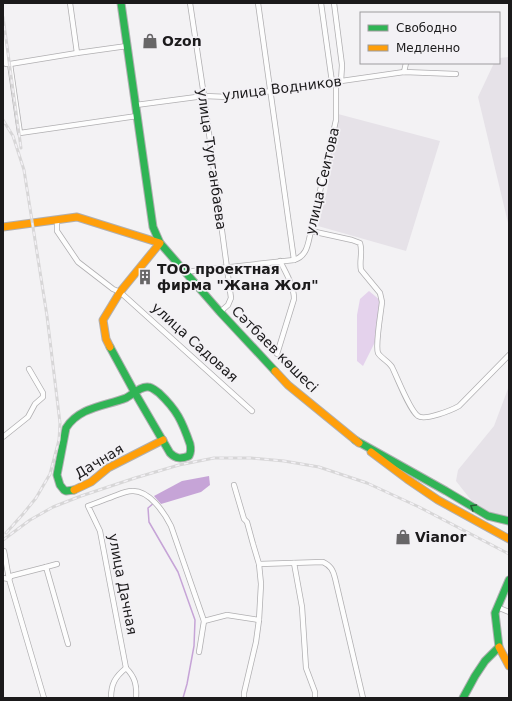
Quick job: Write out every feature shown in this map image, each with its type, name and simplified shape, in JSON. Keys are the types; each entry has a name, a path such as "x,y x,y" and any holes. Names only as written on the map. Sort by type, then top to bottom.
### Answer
{"main road":[{"name":"Сәтбаев көшесі","path":"121,3 153,227 160,243 220,312 288,385 355,440 407,479 432,496 509,539"},
{"path":"3,227 77,217 160,243 120,292 103,320 106,339 135,393 163,440"},
{"name":"Дачная","path":"145,387 150,387 177,412 186,433 191,453 189,456 184,458 179,459 174,457 163,440 108,468 92,482 70,492 61,488 57,475 66,428 70,422 82,412 127,398 145,387"},
{"path":"355,440 488,516 509,521"},
{"path":"509,580 495,613 499,647 509,666"},
{"path":"463,698 485,661 499,647"}],"street":[{"path":"70,3 77,52"},
{"name":"улица Турганбаева","path":"190,3 231,298 228,305 220,312"},
{"path":"184,272 294,260 258,3"},
{"name":"улица Сеитова","path":"294,260 303,256 308,245 336,120 337,81 321,3"},
{"name":"улица Сеитова","path":"334,3 342,65 337,81"},
{"path":"3,35 6,64 77,52 128,46"},
{"path":"10,64 20,133 138,116"},
{"path":"404,72 406,64"},
{"name":"улица Водников","path":"136,105 204,96 229,97 404,72 456,74"},
{"name":"улица Садовая","path":"57,219 57,232 78,262 113,289 120,292 252,411"},
{"path":"311,230 352,240 360,244 362,248 361,270 380,293 382,298 377,345 379,354 392,367 413,410 419,417 424,418 452,410 459,406 509,355"},
{"path":"277,354 294,299 294,293 280,261"},
{"path":"3,437 28,417 35,404 43,397 44,394 29,370"},
{"path":"234,485 244,519 247,522 259,564 261,584 256,642 244,698"},
{"name":"улица Дачная","path":"136,698 135,682 131,673 126,668 100,531 88,506 130,491 137,491 145,494 156,504 166,515 171,526 204,621"},
{"path":"4,551 9,580 44,698"},
{"path":"259,564 323,562 330,565 333,571 363,698"},
{"path":"294,563 302,607 306,668 315,692 315,698"},
{"path":"9,580 11,576 57,564"},
{"path":"46,566 68,644"},
{"path":"3,578 9,580"},
{"path":"497,607 509,612"},
{"path":"200,652 204,621 227,615 259,620"},
{"path":"111,698 114,680 126,668"}],"shaded area":[{"path":"509,57 509,227 478,97 494,64 500,64 500,58"},
{"path":"338,114 440,141 406,251 318,226 327,191"},
{"path":"369,291 381,301 377,338 363,366 357,361 357,315 360,299"},
{"path":"509,386 509,517 489,512 471,500 456,481 458,470 494,426"},
{"path":"209,476 210,485 201,492 161,504 154,496 182,481"}],"waterway":[{"path":"155,502 148,508 149,522 178,572 195,620 194,646 183,698"}],"railway":[{"path":"3,17 21,148"},
{"path":"3,120 13,136 24,170 47,316 60,423 59,440 50,474 36,498 6,533"},
{"path":"3,540 30,520 53,507 135,478 179,465 214,458 251,458 284,461 319,467 367,483 419,507 509,554"}],"traffic: fast":[{"path":"121,3 153,227 160,243 220,312 275,371"},
{"path":"74,490 64,490 60,485 57,475 66,428 71,421 85,411 126,398 128,397 131,395 134,393 137,391 142,388 149,387 155,390 175,411 187,436 191,450 189,456 181,458 170,453 135,393 110,347"},
{"path":"355,440 488,516 509,521"},
{"path":"463,698 485,661 499,647 495,613 509,580"}],"traffic: slow":[{"path":"3,227 77,217 160,243 120,292 103,320 106,339 110,347"},
{"path":"275,371 288,385 359,443"},
{"path":"74,490 91,482 108,468 163,440"},
{"path":"371,452 438,500 509,539"},
{"path":"499,647 509,666"}],"place":[{"name":"Ozon","path":"150,41"},
{"name":"ТОО проектная фирма \"Жана Жол\"","path":"145,277"},
{"name":"Vianor","path":"403,537"}]}
